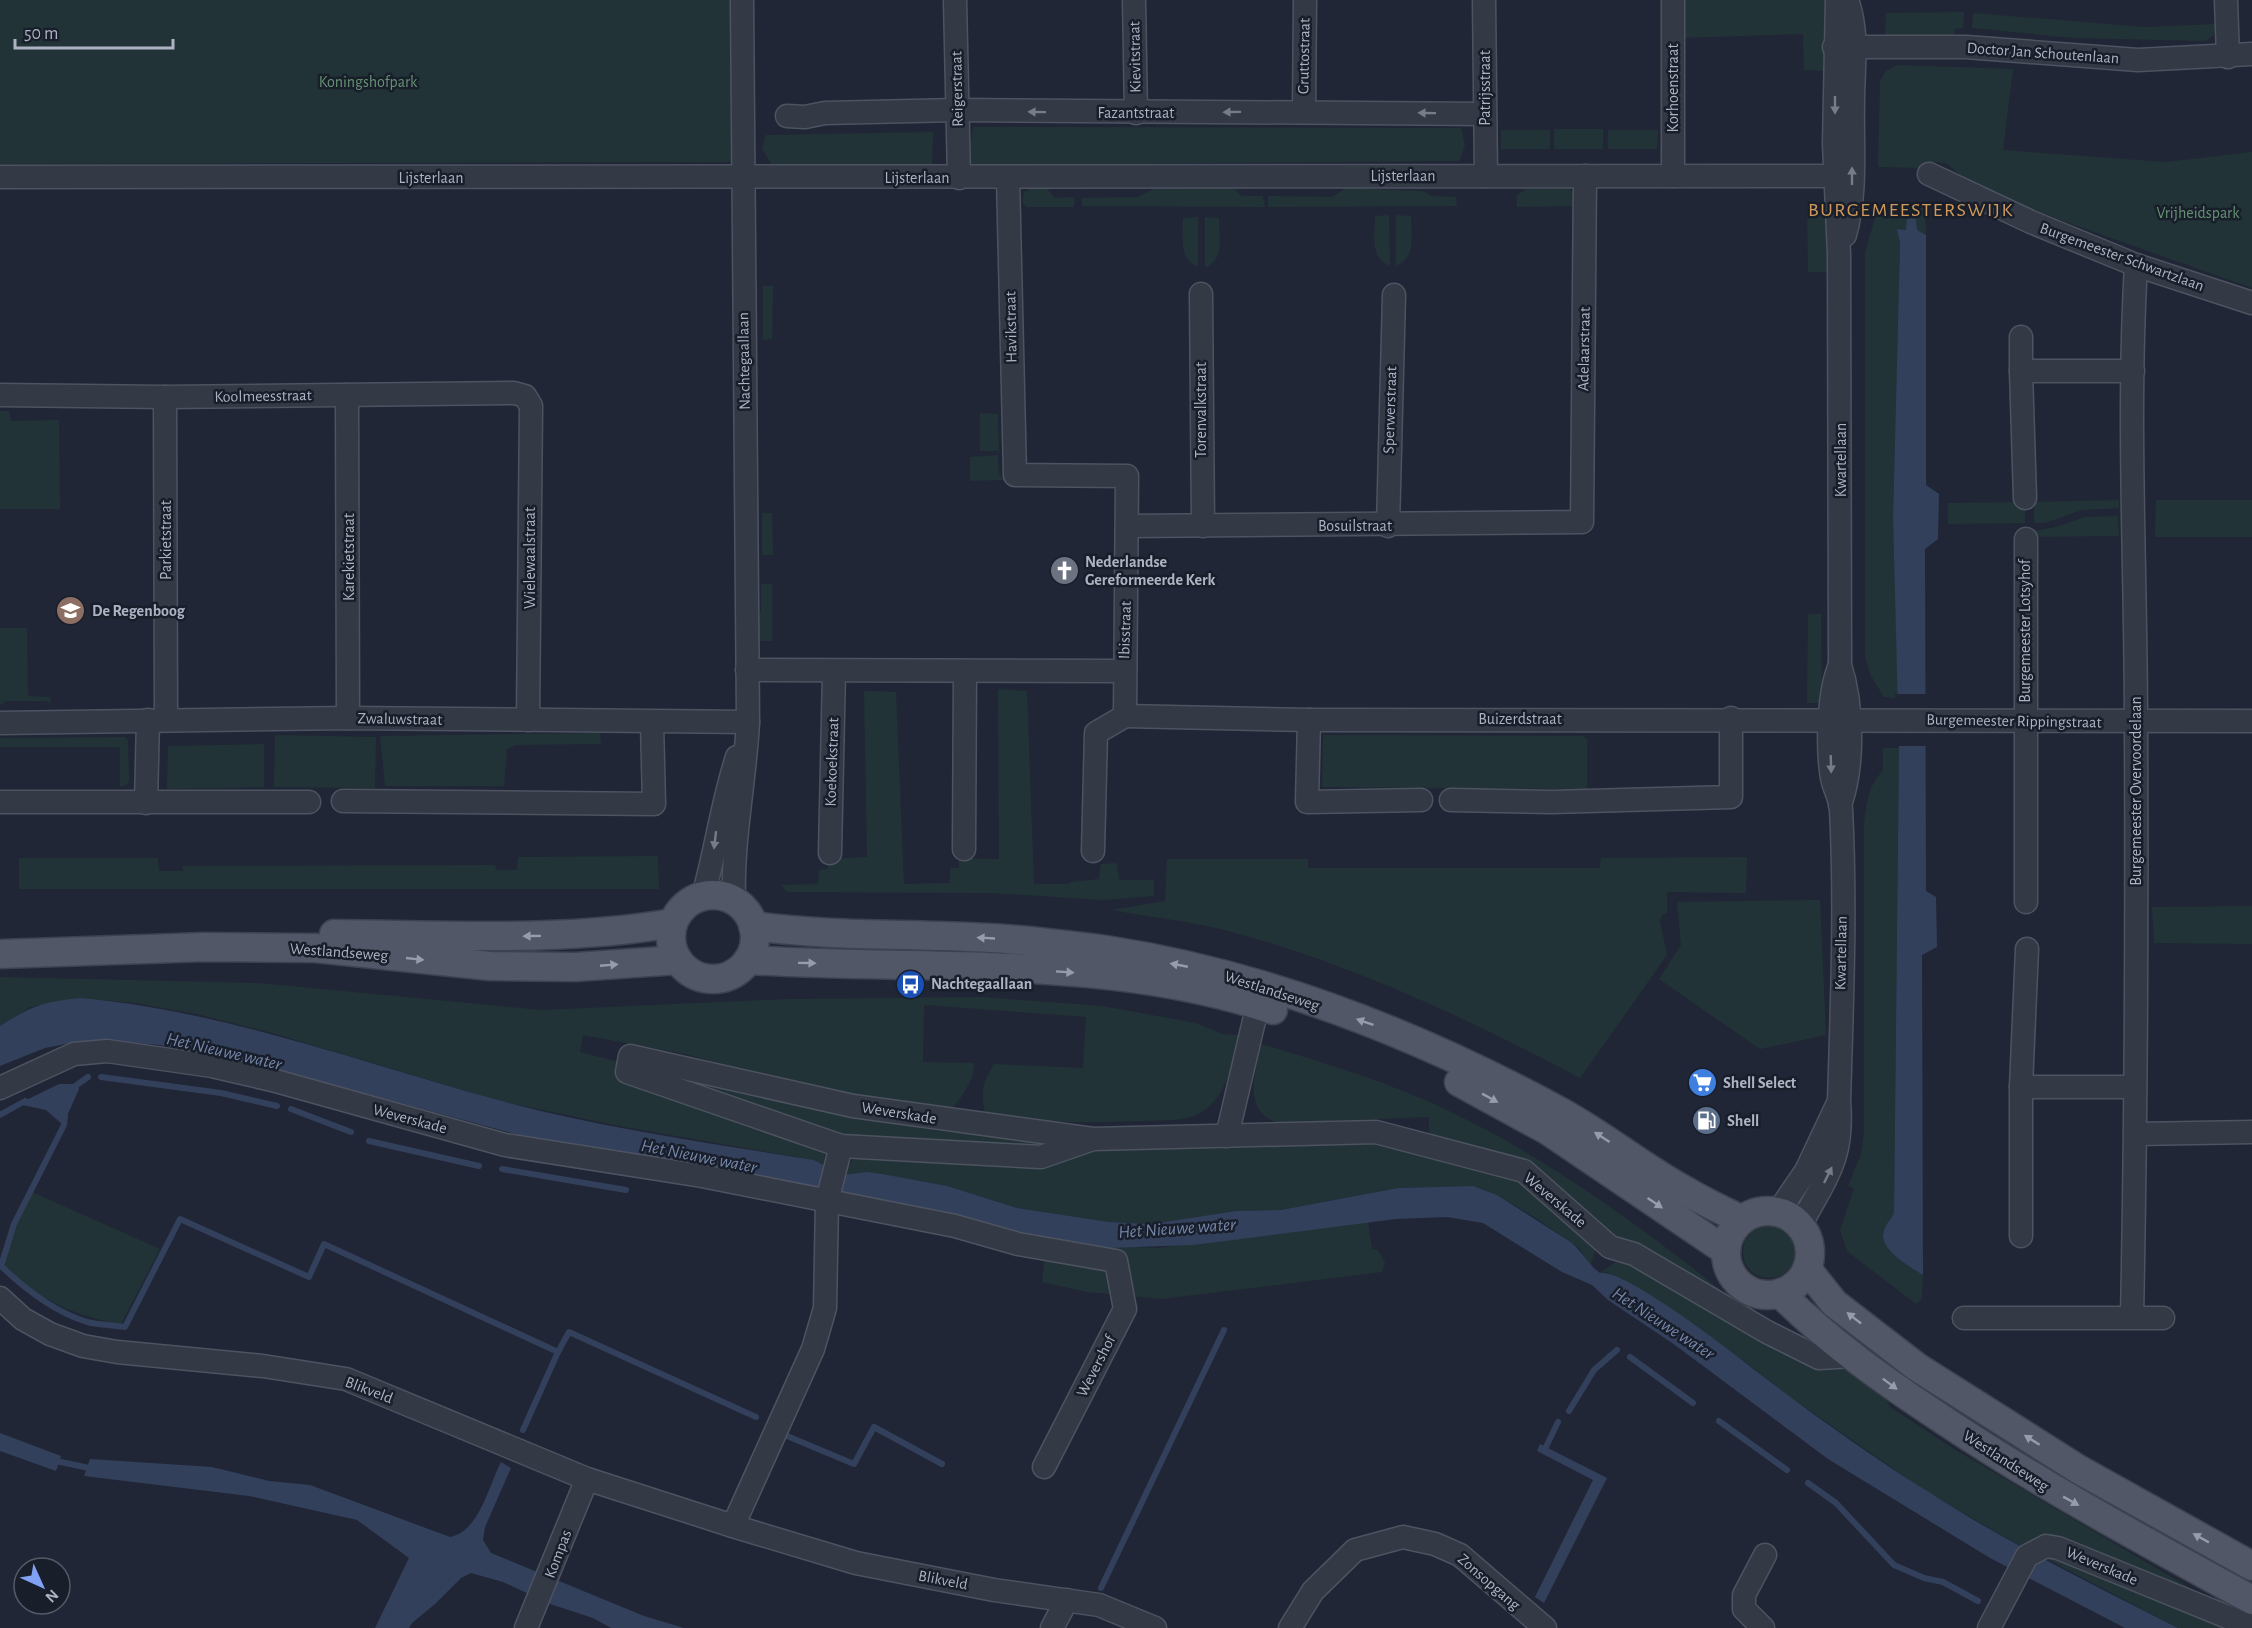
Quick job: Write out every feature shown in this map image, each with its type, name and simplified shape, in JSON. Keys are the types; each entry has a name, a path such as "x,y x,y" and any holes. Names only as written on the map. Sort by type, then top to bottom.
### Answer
{"main road":[{"path":"704,896 719,896 734,900 746,911 753,926 755,940 748,960 731,975 717,979 694,975 678,960 672,942 674,923 685,906 704,896"},
{"name":"Westlandseweg","path":"0,935 547,936 636,930 674,923"},
{"name":"Westlandseweg","path":"753,926 800,932 992,938 1107,951 1203,970 1463,1083 1547,1130 1726,1251"},
{"name":"Westlandseweg","path":"0,954 206,947 315,948 490,966 575,967 678,960"},
{"name":"Westlandseweg","path":"748,960 993,968 1100,975 1199,991 1260,996 1388,1030 1477,1070 1562,1113 1685,1191 1742,1221"},
{"path":"1759,1212 1789,1219 1809,1242 1807,1269 1796,1284 1780,1293 1760,1294 1742,1286 1730,1270 1726,1251 1731,1234 1742,1221 1759,1212"},
{"name":"Westlandseweg","path":"1807,1269 1834,1303 1917,1367 2078,1468 2252,1566"},
{"name":"Westlandseweg","path":"1780,1293 1812,1325 1900,1392 2062,1496 2252,1600"}],"street":[{"name":"Nachtegaallaan","path":"734,900 733,863 744,784 748,722 742,0"},
{"name":"Reigerstraat","path":"956,0 959,178"},
{"name":"Kievitstraat","path":"1134,0 1136,113"},
{"name":"Gruttostraat","path":"1304,111 1305,0"},
{"name":"Patrijsstraat","path":"1484,0 1486,176"},
{"name":"Korhoenstraat","path":"1673,0 1673,176"},
{"name":"Kwartellaan","path":"1837,0 1844,47 1852,205 1839,254"},
{"name":"Kwartellaan","path":"1789,1219 1836,1159 1841,1132 1839,1101 1842,896 1840,805 1832,778 1839,719 1834,679 1840,665 1839,254 1835,176 1844,47 1852,19 1847,0"},
{"path":"2226,0 2228,57"},
{"name":"Doctor Jan Schoutenlaan","path":"1844,47 1966,47 2138,60 2252,54"},
{"name":"Fazantstraat","path":"787,116 957,110 1485,114"},
{"name":"Burgemeester Schwartzlaan","path":"1929,174 2031,222 2136,265 2252,303"},
{"name":"Adelaarstraat","path":"1582,522 1585,176"},
{"name":"Lijsterlaan","path":"0,177 1835,176"},
{"name":"Havikstraat","path":"1008,178 1015,475"},
{"name":"Burgemeester Overvoordelaan","path":"2132,1317 2136,1134 2136,722 2132,521 2136,265"},
{"name":"Torenvalkstraat","path":"1201,294 1203,526"},
{"name":"Sperwerstraat","path":"1388,526 1394,295"},
{"path":"2021,337 2025,498"},
{"path":"2022,371 2133,371"},
{"name":"Koolmeesstraat","path":"0,395 165,397 514,393 525,396"},
{"name":"Karekietstraat","path":"347,395 348,718"},
{"name":"Wielewaalstraat","path":"525,396 531,406 528,720"},
{"name":"Parkietstraat","path":"157,720 165,397"},
{"name":"Ibisstraat","path":"1015,475 1127,476 1125,716"},
{"name":"Bosuilstraat","path":"1128,526 1388,526 1582,522"},
{"name":"Burgemeester Lotsyhof","path":"2026,539 2024,721 2026,902"},
{"path":"747,670 1124,671"},
{"path":"964,849 965,671"},
{"name":"Koekoekstraat","path":"830,853 834,672"},
{"path":"1093,851 1096,733 1125,716"},
{"name":"Buizerdstraat","path":"1125,716 1310,720 1839,719"},
{"name":"Zwaluwstraat","path":"0,723 348,718 652,723 748,722"},
{"path":"1451,800 1552,802 1731,797 1731,718"},
{"name":"Burgemeester Rippingstraat","path":"1839,719 2252,721"},
{"path":"146,803 157,720"},
{"path":"1310,720 1307,802 1421,800"},
{"name":"Nachtegaallaan","path":"704,896 713,862 720,815 748,722"},
{"path":"343,801 654,804 652,723"},
{"path":"0,802 309,802"},
{"path":"2021,1236 2021,1087 2027,949"},
{"path":"1227,1136 1254,1030 1260,996"},
{"name":"Weverskade","path":"0,1088 74,1054 107,1051 212,1066 272,1080 505,1145 702,1176 955,1226 1018,1244 1116,1261"},
{"name":"Weverskade","path":"1093,1139 1041,1157 839,1152 627,1072 630,1056 853,1106 1093,1139 1376,1132 1524,1171 1610,1247 1634,1254 1767,1332 1819,1358 1852,1356"},
{"path":"2021,1087 2135,1087"},
{"path":"2136,1134 2252,1131"},
{"path":"732,1526 813,1349 825,1308 827,1201 839,1152"},
{"name":"Wevershof","path":"1044,1467 1125,1309 1116,1261"},
{"name":"Blikveld","path":"0,1298 23,1319 50,1334 84,1346 117,1352 263,1366 346,1379 587,1479 732,1526 856,1563 994,1590 1099,1605 1155,1628"},
{"path":"1964,1318 2163,1318"},
{"name":"Kompas","path":"526,1628 552,1570 587,1479"},
{"name":"Zonsopgang","path":"1290,1628 1313,1591 1355,1550 1403,1537 1435,1544 1461,1555 1545,1628"},
{"name":"Weverskade","path":"1989,1628 2023,1563 2046,1546 2058,1548 2252,1627"},
{"path":"1763,1628 1743,1609 1744,1595 1765,1555"},
{"path":"1052,1628 1067,1600"}],"green space":[{"name":"Koningshofpark","path":"0,0 735,0 735,153 732,162 0,164"},
{"path":"1682,0 1826,0 1826,71 1804,70 1803,34 1681,38"},
{"path":"1964,12 1963,28 1955,29 1954,38 1885,37 1886,13"},
{"path":"1973,13 2144,27 2215,24 2214,35 2205,41 2074,38 1972,28"},
{"name":"Vrijheidspark","path":"1897,65 2013,69 2003,150 2166,162 2252,152 2252,288 2041,213 1967,181 1946,163 1936,162 1926,168 1878,167 1880,81 1886,71"},
{"path":"973,127 1461,128 1465,145 1459,161 969,165"},
{"path":"1554,129 1603,129 1603,149 1554,149"},
{"path":"1501,130 1550,130 1550,149 1501,149"},
{"path":"1608,130 1658,130 1657,149 1608,149"},
{"path":"933,132 932,165 771,164 762,148 766,135"},
{"path":"1346,188 1422,191 1432,196 1456,197 1457,206 1268,207 1268,196 1332,197"},
{"path":"1030,189 1047,189 1055,198 1074,197 1074,207 1027,207 1022,202 1024,192"},
{"path":"1154,189 1234,189 1242,196 1263,196 1265,207 1082,206 1082,198 1138,197"},
{"path":"1526,189 1570,189 1575,196 1575,206 1517,207 1517,195"},
{"path":"1807,205 1828,206 1828,272 1808,272"},
{"path":"1925,206 1926,235 1917,230 1916,219 1906,230 1898,229 1900,242 1893,518 1898,691 1895,698 1884,697 1870,674 1865,656 1865,252 1878,208"},
{"path":"1389,215 1390,266 1379,257 1374,238 1375,216"},
{"path":"1396,215 1411,216 1412,238 1407,257 1396,266"},
{"path":"1198,217 1198,267 1187,259 1182,240 1183,218"},
{"path":"1205,217 1219,218 1220,240 1216,259 1205,268"},
{"path":"763,286 773,286 772,339 763,340"},
{"path":"0,411 9,411 11,421 59,420 60,509 0,509"},
{"path":"980,413 998,414 999,451 980,451"},
{"path":"998,455 999,474 1004,480 970,481 970,457"},
{"path":"2119,500 2119,508 2082,510 2045,523 2034,523 2034,502"},
{"path":"2156,500 2252,500 2252,537 2155,537"},
{"path":"2025,502 2025,523 1948,524 1948,503"},
{"path":"762,513 772,513 773,555 762,555"},
{"path":"2118,516 2119,536 2033,537 2033,531 2056,527 2085,517"},
{"path":"761,584 772,584 772,641 760,641 759,651 756,619 761,612"},
{"path":"1808,614 1821,614 1822,703 1807,703"},
{"path":"0,628 27,628 28,696 50,697 51,705 47,701 6,701 0,705"},
{"path":"998,689 1027,691 1034,884 1069,884 1099,879 1101,864 1117,863 1119,880 1154,880 1154,896 1103,900 990,893 787,892 781,885 818,884 819,870 828,869 829,859 867,857 864,691 896,692 904,884 950,883 950,868 959,868 959,858 999,859"},
{"path":"600,733 601,744 516,745 507,749 504,786 385,786 380,736"},
{"path":"275,735 376,737 375,788 274,787"},
{"path":"1323,735 1583,736 1587,740 1587,789 1322,787"},
{"path":"125,737 128,741 129,780 128,784 120,787 120,747 0,747 0,738"},
{"path":"264,744 264,787 167,789 168,746"},
{"path":"1883,748 1899,748 1894,1213 1884,1230 1883,1237 1885,1244 1896,1257 1923,1275 1922,1298 1916,1304 1847,1251 1840,1230 1854,1189 1848,1186 1861,1154 1864,1133 1864,826 1871,789 1883,771"},
{"path":"658,856 659,889 19,889 19,858 158,858 159,871 183,871 183,866 495,865 496,870 517,870 518,857"},
{"path":"1747,857 1746,893 1667,892 1667,913 1662,915 1660,921 1667,955 1580,1078 1408,994 1320,959 1228,931 1111,910 1165,901 1167,859 1308,859 1308,868 1600,868 1601,858"},
{"path":"1820,900 1826,1035 1760,1049 1659,979 1681,945 1677,902"},
{"path":"2252,906 2252,944 2154,943 2152,907"},
{"path":"0,977 259,983 542,1010 789,999 982,997 1102,1006 1196,1023 1222,1034 1239,1035 1228,1077 1217,1097 1202,1112 1173,1120 1084,1122 986,1117 983,1096 984,1084 994,1064 1083,1068 1086,1017 924,1005 923,1062 974,1063 972,1076 965,1091 946,1113 773,1079 690,1055 583,1035 580,1052 623,1063 827,1148 829,1168 814,1160 624,1127 500,1101 272,1033 201,1015 135,1003 80,998 30,1007 0,1026"},
{"path":"1261,1044 1380,1082 1449,1111 1491,1132 1611,1207 1761,1322 1612,1243 1557,1191 1429,1141 1429,1117 1278,1123 1266,1117 1259,1110 1254,1090"},
{"path":"634,1071 933,1130 1067,1144 1048,1149 857,1141"},
{"path":"1380,1143 1526,1183 1594,1245 1595,1252 1590,1266 1580,1249 1536,1218 1497,1195 1473,1186 1398,1188 1281,1210 1236,1211 1150,1224 1109,1222 1017,1208 947,1186 867,1172 842,1175 856,1155 1077,1153 1114,1149"},
{"path":"32,1192 160,1249 121,1324 72,1311 30,1288 3,1266 17,1224"},
{"path":"1368,1221 1372,1249 1378,1250 1385,1262 1382,1272 1161,1299 1088,1292 1042,1282 1044,1263 1041,1254 1069,1244 1158,1248"},
{"path":"1764,1226 1774,1226 1788,1233 1795,1252 1788,1271 1774,1278 1764,1278 1754,1274 1747,1267 1743,1257 1743,1247 1747,1237 1754,1230"},
{"path":"1616,1262 1642,1267 1804,1358 1857,1373 1880,1385 1890,1407 1954,1449 2207,1598 2245,1603 2252,1607 2252,1619 2039,1541 2036,1537 2026,1549 1927,1492 1786,1394 1743,1360 1617,1278 1606,1272 1600,1273"},
{"path":"2051,1551 2241,1628 2178,1628 2045,1558"}],"water":[{"path":"1916,218 1917,230 1926,235 1926,485 1939,494 1938,539 1925,549 1926,891 1936,897 1937,947 1922,955 1923,1275 1896,1257 1885,1244 1883,1237 1884,1230 1894,1213 1899,748 1893,518 1900,243 1897,229 1906,230 1907,219"},
{"name":"Het Nieuwe water","path":"80,998 187,1014 239,1026 498,1100 576,1119 814,1160 842,1175 867,1172 882,1174 947,1186 1017,1208 1109,1222 1150,1224 1236,1211 1281,1210 1398,1188 1473,1186 1497,1195 1569,1241 1600,1273 1613,1275 1632,1284 1678,1313 1840,1433 1957,1510 2051,1563 2178,1628 2125,1628 1990,1558 1828,1459 1675,1345 1608,1300 1592,1285 1562,1272 1483,1223 1447,1217 1396,1219 1193,1245 1108,1248 1030,1237 844,1194 841,1189 820,1189 735,1170 519,1135 230,1057 159,1045 109,1041 76,1042 45,1048 0,1066 0,1026 38,1006"},
{"path":"59,1084 77,1084 79,1089 63,1125 46,1110 18,1104"},
{"path":"0,1433 61,1456 56,1471 0,1451"},
{"path":"1540,1444 1607,1478 1544,1603 1535,1597 1593,1480 1537,1451"},
{"path":"90,1459 212,1467 269,1481 310,1485 450,1537 460,1533 476,1517 501,1462 511,1468 485,1527 483,1540 491,1553 644,1616 684,1628 611,1628 593,1618 550,1604 503,1582 471,1573 461,1578 409,1628 375,1628 409,1558 357,1520 249,1496 84,1476"}],"pier":[{"path":"1895,694 1928,694 1928,746 1896,746"}],"waterway":[{"path":"71,1089 88,1077"},
{"path":"101,1077 221,1093 277,1106"},
{"path":"0,1115 25,1101"},
{"path":"291,1109 351,1132"},
{"path":"65,1116 64,1125 14,1224 1,1266 41,1299 75,1318 92,1323 125,1327 180,1219 309,1277 324,1244 558,1352 569,1332 756,1417"},
{"path":"369,1141 479,1166"},
{"path":"502,1169 626,1190"},
{"path":"1101,1588 1224,1330"},
{"path":"1569,1411 1594,1370 1617,1350"},
{"path":"523,1430 558,1352"},
{"path":"1630,1357 1693,1403"},
{"path":"1719,1421 1787,1470"},
{"path":"1544,1451 1558,1422"},
{"path":"787,1436 854,1464 874,1427 942,1464"},
{"path":"51,1460 94,1469"},
{"path":"1808,1483 1836,1503 1894,1565 1924,1578 1943,1582 1978,1601"}],"place":[{"name":"Nederlandse Gereformeerde Kerk","path":"1064,571"},
{"name":"De Regenboog","path":"71,611"},
{"name":"Nachtegaallaan","path":"910,984"},
{"name":"Shell Select","path":"1702,1083"},
{"name":"Shell","path":"1706,1121"}],"district":[{"name":"BURGEMEESTERSWIJK","path":"1911,210"}]}
